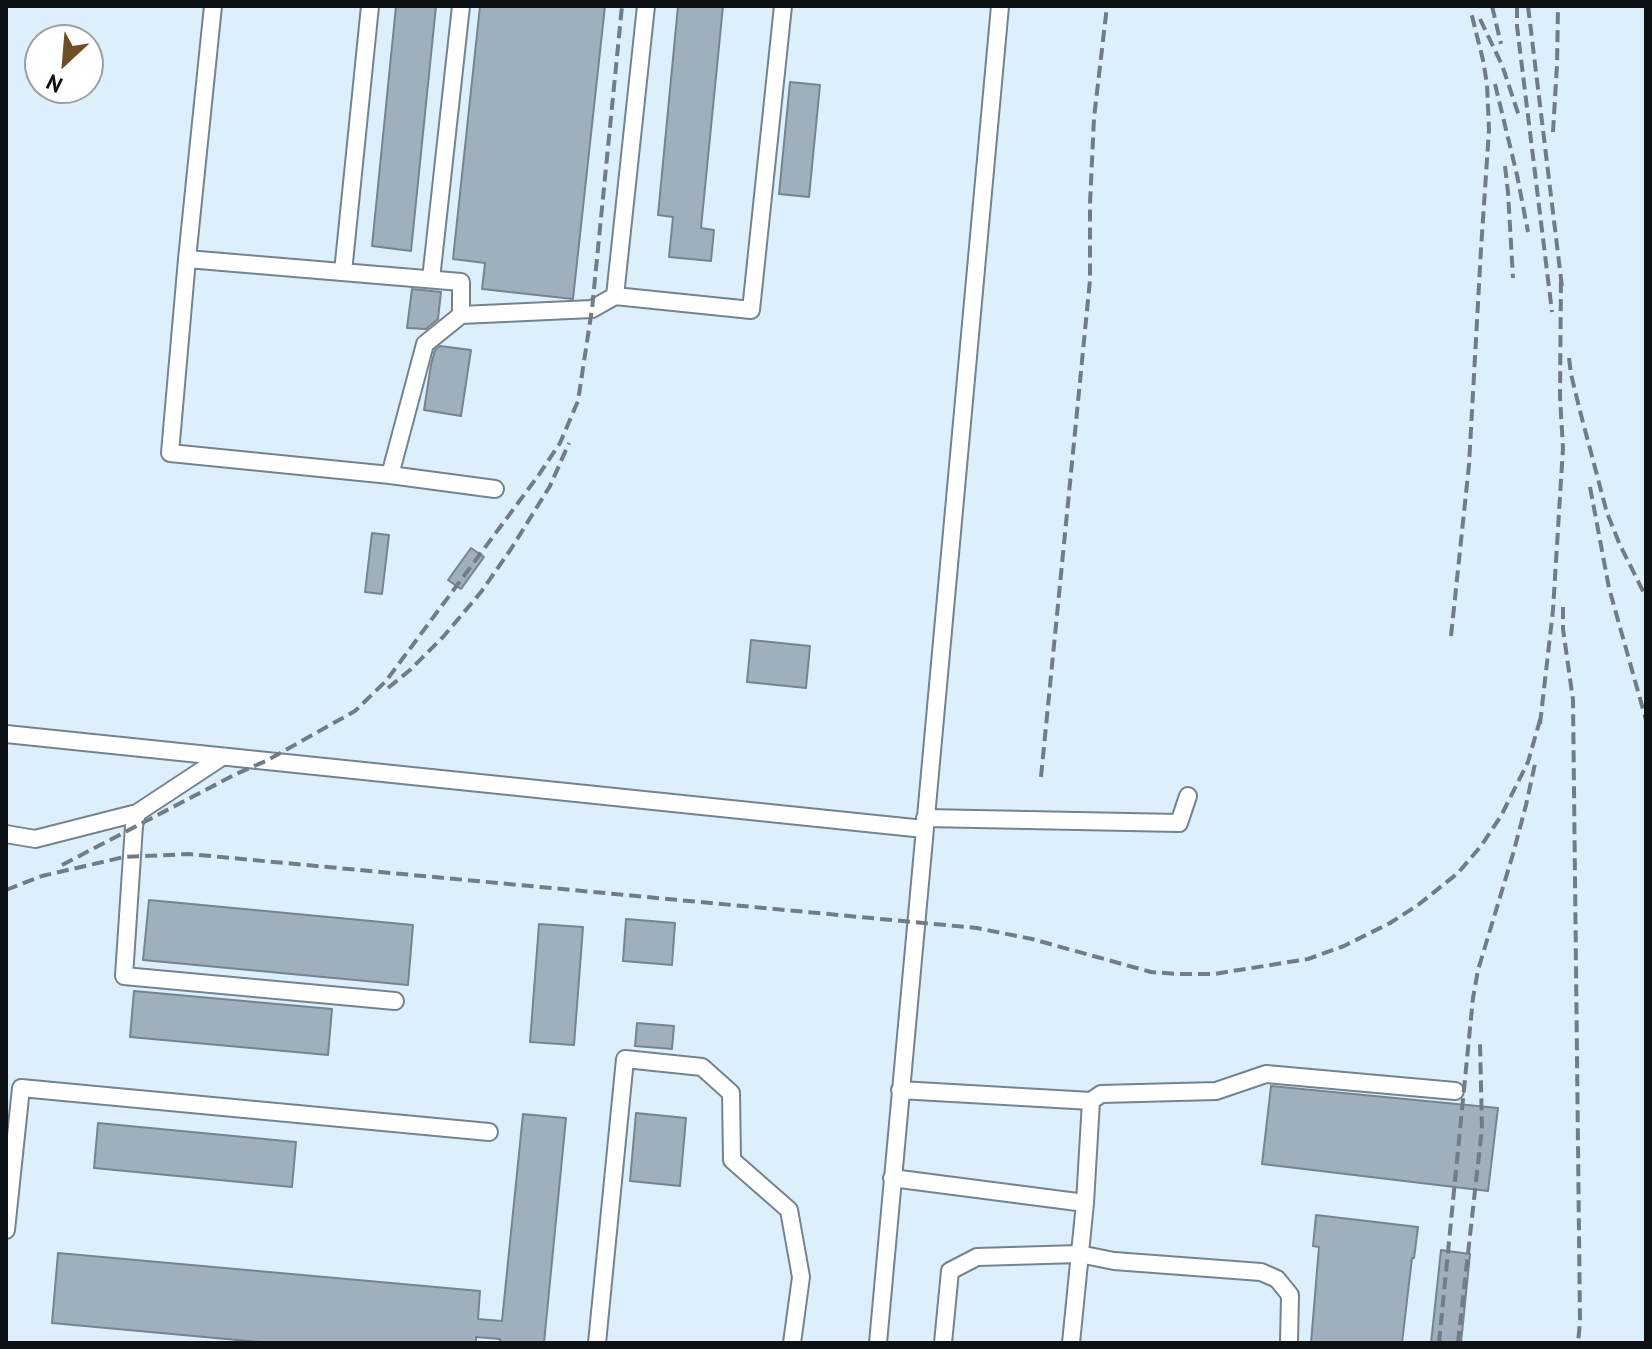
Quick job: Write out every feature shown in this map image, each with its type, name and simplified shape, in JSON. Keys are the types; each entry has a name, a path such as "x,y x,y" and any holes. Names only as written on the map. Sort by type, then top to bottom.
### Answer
{"street":[{"path":"213,6 170,453 495,489"},
{"path":"343,272 370,6"},
{"path":"431,279 461,6"},
{"path":"615,296 646,6"},
{"path":"390,475 425,344 461,315 592,309 615,296 751,310 783,6"},
{"path":"878,1343 1000,6"},
{"path":"187,259 461,282 461,315"},
{"path":"6,734 924,824 1179,823 1188,796"},
{"path":"6,834 35,839 137,813 222,757"},
{"path":"137,813 124,976 395,1001"},
{"path":"597,1343 625,1059 702,1067 731,1093 732,1160 789,1210 801,1277 792,1343"},
{"path":"900,1090 1091,1101 1101,1094 1216,1091 1266,1074 1455,1091"},
{"path":"6,1230 21,1088 489,1132"},
{"path":"1071,1343 1085,1203 1091,1101"},
{"path":"892,1178 1085,1203"},
{"path":"943,1343 950,1271 977,1257 1079,1254 1114,1261 1261,1272 1277,1279 1290,1295 1289,1343"}],"building":[{"path":"396,6 436,6 411,251 372,246"},
{"path":"480,6 605,6 573,299 482,289 485,263 453,259"},
{"path":"678,6 723,6 701,228 714,230 711,261 669,257 673,217 658,215"},
{"path":"790,82 820,85 809,197 779,194"},
{"path":"412,289 441,292 438,319 426,329 407,328"},
{"path":"440,346 471,350 461,416 424,410 431,365 435,350"},
{"path":"372,533 389,535 382,594 365,592"},
{"path":"471,548 484,557 461,589 448,580"},
{"path":"751,640 810,646 806,688 747,682"},
{"path":"149,900 413,925 408,985 143,960"},
{"path":"626,919 675,923 672,965 623,961"},
{"path":"539,924 583,927 574,1045 530,1042"},
{"path":"134,991 332,1009 328,1055 130,1037"},
{"path":"637,1023 674,1026 672,1049 635,1046"},
{"path":"1271,1086 1498,1108 1488,1191 1262,1164"},
{"path":"636,1113 686,1118 680,1186 630,1181"},
{"path":"523,1114 566,1118 544,1343 500,1343 500,1339 476,1337 476,1343 270,1343 52,1323 58,1253 480,1291 478,1319 502,1321"},
{"path":"98,1123 296,1142 292,1187 94,1168"},
{"path":"1316,1215 1418,1227 1402,1343 1311,1343 1319,1247 1313,1246"},
{"path":"1441,1250 1470,1254 1461,1343 1431,1343"}],"railway":[{"path":"62,865 266,761 355,711 386,681 560,443 578,401 592,309 622,6"},
{"path":"1041,777 1090,280 1094,118 1107,6"},
{"path":"1492,6 1501,44"},
{"path":"1517,6 1552,312"},
{"path":"1528,6 1562,287"},
{"path":"1553,132 1558,6"},
{"path":"1451,636 1469,465 1489,130 1487,84 1471,12"},
{"path":"1480,19 1502,65 1520,119"},
{"path":"1495,84 1528,232"},
{"path":"1505,166 1513,278"},
{"path":"1540,724 1553,610 1563,448 1560,397 1561,277"},
{"path":"1569,358 1607,513 1646,597"},
{"path":"388,688 443,637 481,592 550,486 569,443"},
{"path":"1590,487 1609,588 1646,720"},
{"path":"1563,607 1573,700 1578,1343"},
{"path":"6,890 42,876 124,857 189,854 977,928 1032,939 1151,972 1214,974 1308,959 1344,946 1418,905 1458,873 1501,816 1528,762 1542,713"},
{"path":"1439,1343 1473,998 1535,764"},
{"path":"1458,1343 1482,1128 1480,1042"}]}
